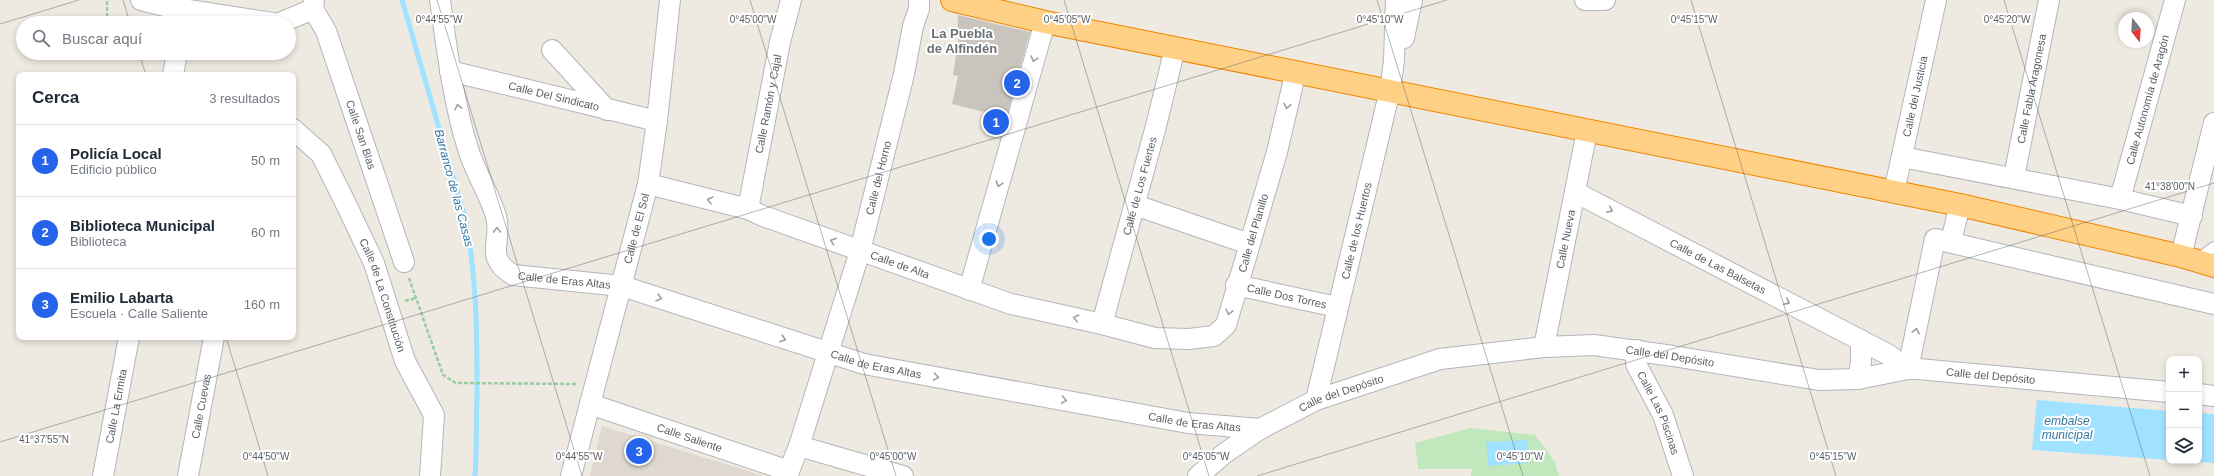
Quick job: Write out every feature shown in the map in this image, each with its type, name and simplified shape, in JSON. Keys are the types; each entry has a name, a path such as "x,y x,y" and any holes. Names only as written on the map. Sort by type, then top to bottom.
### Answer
{"highway":[{"path":"952,0 1045,22 1960,205 2197,261"}],"street":[{"path":"141,0 169,7 226,16"},
{"path":"440,0 450,71"},
{"name":"Calle de El Sol","path":"571,476 648,184 657,121 670,0"},
{"name":"Calle Ramón y Cajal","path":"748,209 780,42 791,0"},
{"name":"Calle del Horno","path":"788,474 799,446 860,251 904,74 913,26 919,9 919,0"},
{"name":"Calle de los Huertos","path":"1316,400 1390,90 1394,61 1396,0"},
{"name":"Calle de los Huertos","path":"1394,61 1404,38 1412,0"},
{"path":"1585,0 1605,0"},
{"name":"Calle del Justicia","path":"1894,192 1936,0"},
{"name":"Calle Fabla Aragonesa","path":"2014,177 2049,0"},
{"name":"Calle Autonomía de Aragón","path":"2120,199 2175,0"},
{"path":"293,16 314,5"},
{"name":"Calle San Blas","path":"314,5 326,31 404,262"},
{"path":"969,290 1045,22"},
{"name":"Calle de Los Fuertes","path":"1102,324 1135,205 1175,48"},
{"path":"552,50 608,110"},
{"path":"174,72 176,60"},
{"name":"Calle Del Sindicato","path":"450,71 657,121"},
{"name":"Calle de Eras Altas","path":"450,71 468,150 496,217 498,231 495,254 501,268 513,275 622,286 864,364 1188,423 1260,429"},
{"name":"Calle del Planillo","path":"1155,338 1189,340 1214,336 1226,325 1236,285 1277,152 1295,75 1302,73"},
{"path":"2197,261 2192,216 2214,123"},
{"name":"Calle Nueva","path":"1544,347 1587,131"},
{"name":"Calle de La Constitución","path":"296,133 321,154 344,200 374,263 405,360 434,415 430,476"},
{"path":"1902,157 2014,177 2192,216"},
{"name":"Calle de Alta","path":"648,184 748,209 762,216 1011,304 1102,324 1155,338"},
{"name":"Calle de Las Balsetas","path":"1575,192 1890,355 1908,369"},
{"path":"1135,205 1249,244"},
{"path":"1951,241 1960,205"},
{"path":"1908,369 1935,239 1951,241 2214,304"},
{"name":"Calle Dos Torres","path":"1236,285 1338,307"},
{"name":"Calle La Ermita","path":"103,476 127,340"},
{"name":"Calle Cuevas","path":"188,476 213,340"},
{"path":"1858,379 1861,362 1860,340"},
{"name":"Calle del Depósito","path":"1198,476 1225,453 1260,429 1316,400 1440,359 1544,347 1594,345 1637,350 1801,378 1833,381 1858,379 1908,369 2166,392"},
{"name":"Calle Las Piscinas","path":"1637,350 1636,364 1663,415 1683,476"},
{"path":"2202,394 2214,396"},
{"name":"Calle Saliente","path":"590,404 788,474"},
{"path":"1209,424 1220,440 1225,453"},
{"path":"799,446 882,474 904,476"}],"lane":[{"path":"2197,261 2214,247"}],"path":[{"path":"106,16 107,0"},
{"path":"404,262 443,375 456,383 595,384"}],"shaded area":[{"path":"602,426 764,476 590,476"}],"green space":[{"path":"1471,428 1535,435 1555,462 1559,476 1471,476 1472,469 1418,469 1415,443"}],"water":[{"name":"embalse municipal","path":"2037,400 2166,411 2166,460 2032,450"},
{"path":"2202,413 2214,414 2214,463 2202,462"},
{"path":"1528,440 1528,463 1488,466 1486,442"}],"building":[{"path":"958,15 1030,32 1007,115 1000,113 993,114 952,104 958,76 953,75 959,36 957,36"}],"waterway":[{"name":"Barranco de las Casas","path":"402,0 465,218 469,240 474,284 476,328 477,394 475,476"}],"place":[{"name":"Biblioteca Municipal","path":"1017,83"},
{"name":"Policía Local","path":"996,122"},
{"name":"Emilio Labarta","path":"639,451"}],"district":[{"name":"La Puebla de Alfindén","path":"962,40"}]}
